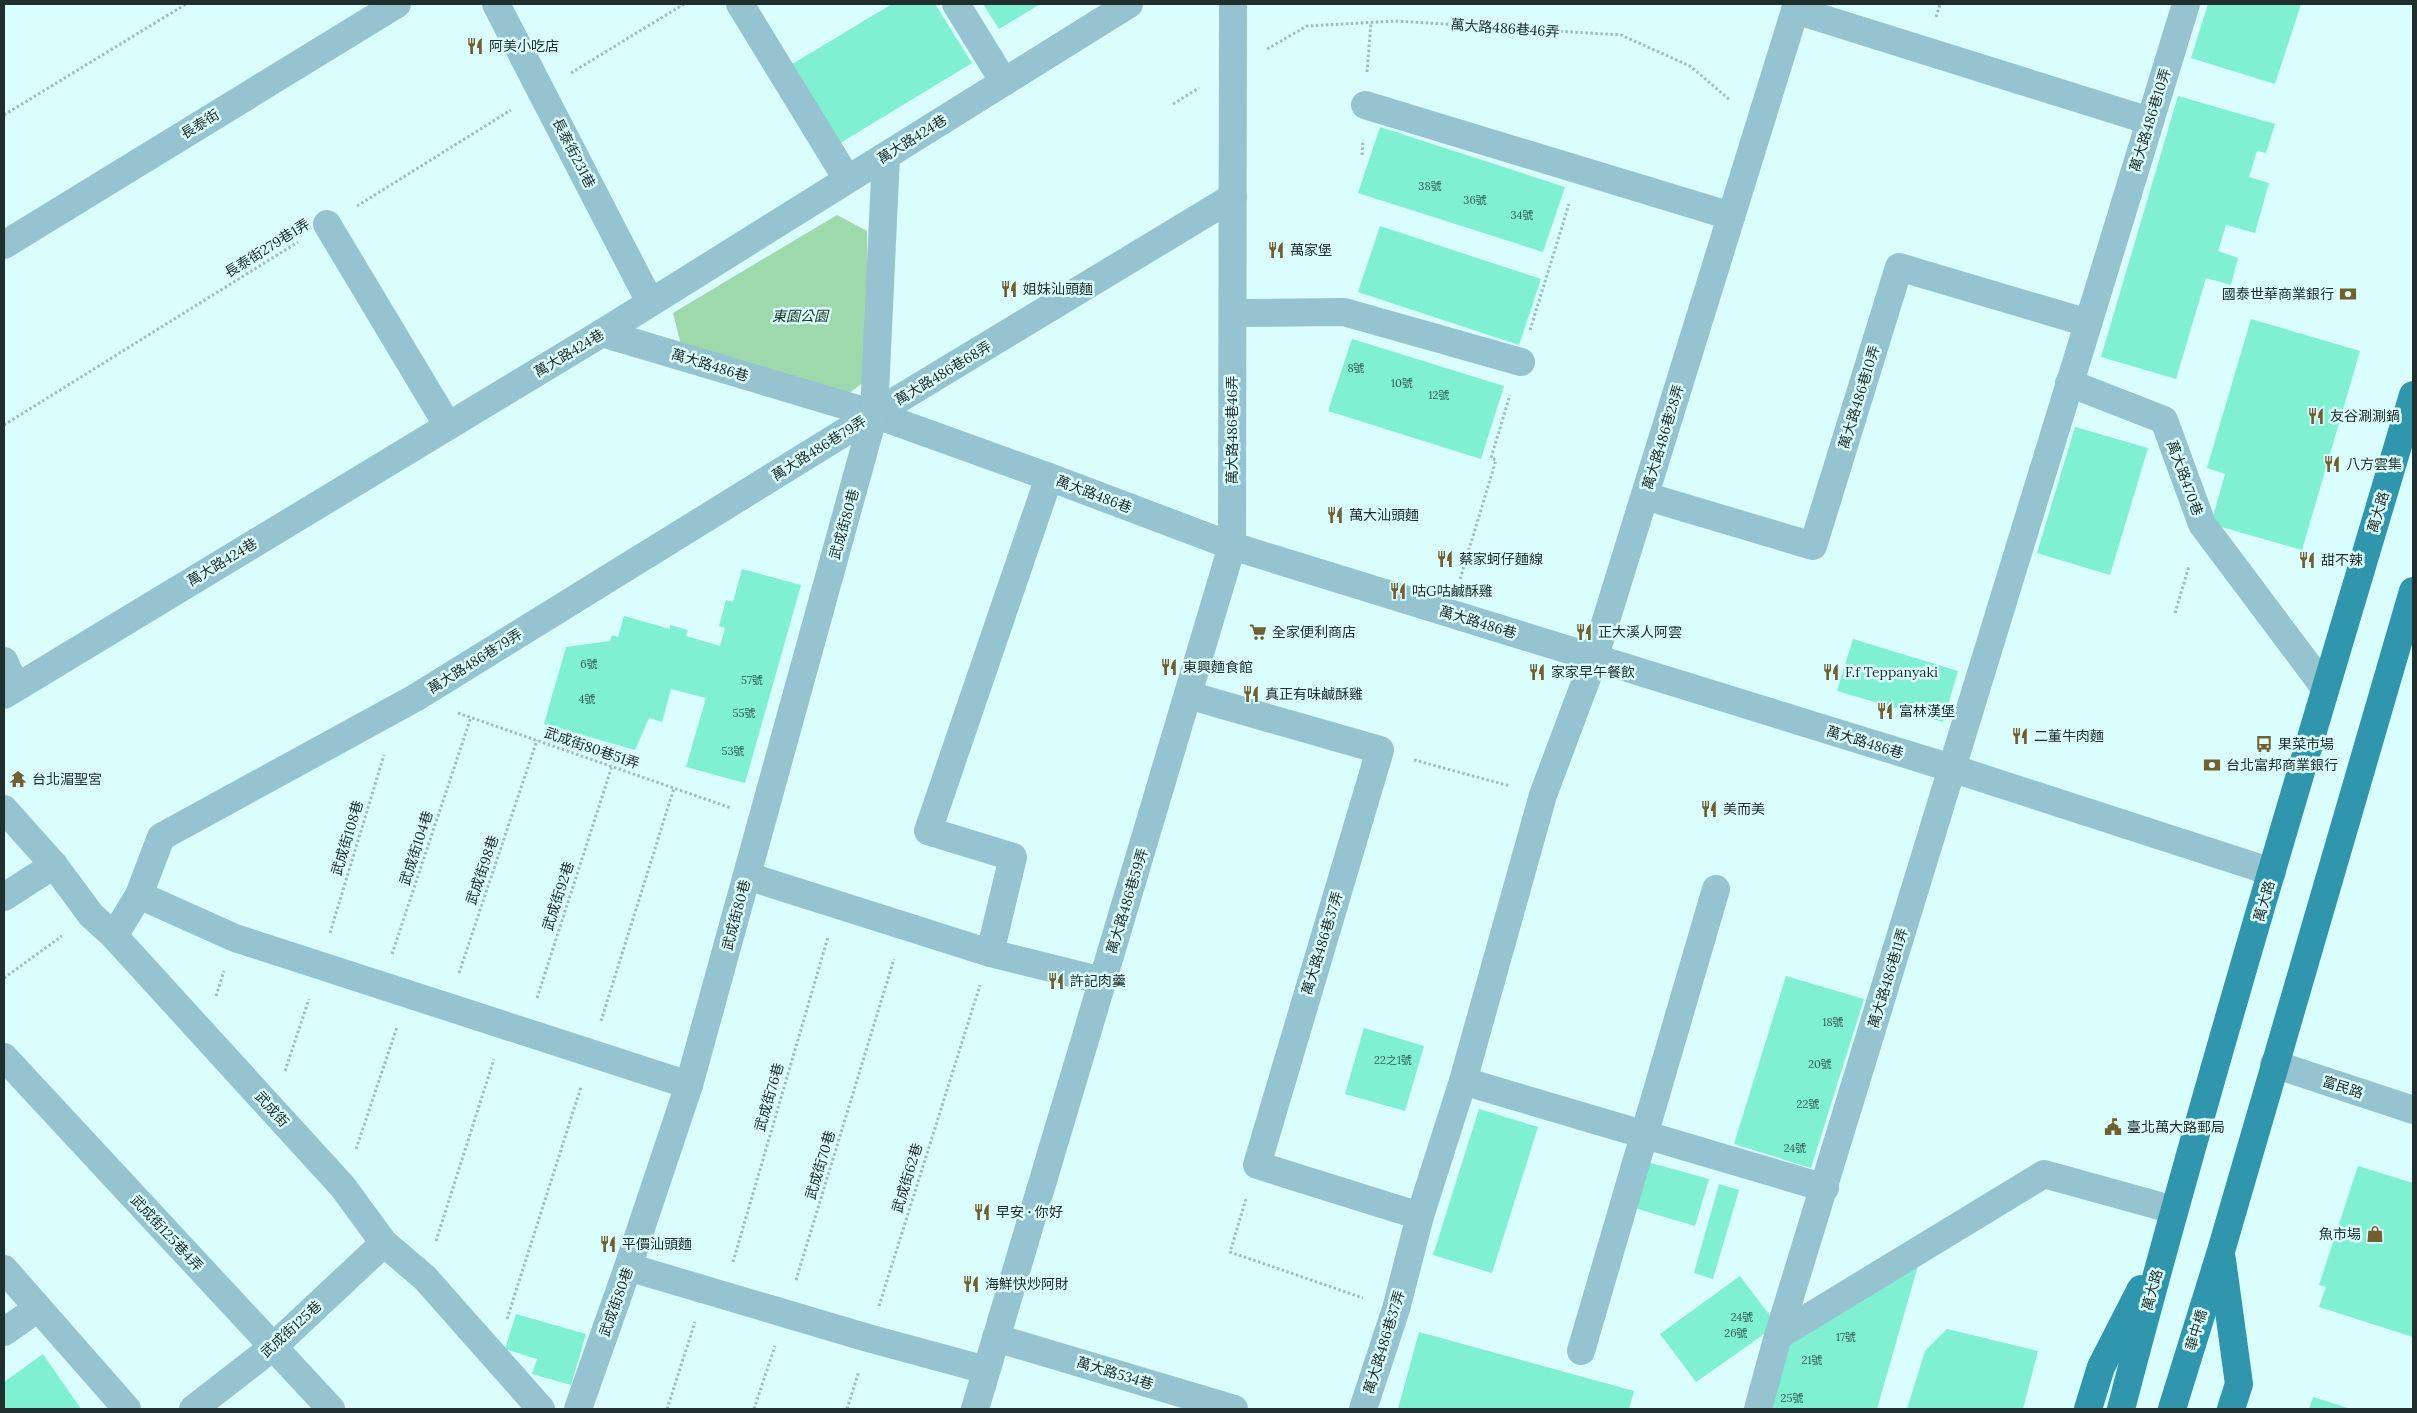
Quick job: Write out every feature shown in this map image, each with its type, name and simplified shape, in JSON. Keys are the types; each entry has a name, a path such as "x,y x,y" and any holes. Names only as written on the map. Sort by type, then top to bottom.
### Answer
{"main road":[{"name":"萬大路","path":"2121,1409 2165,1241 2325,688 2413,395"},
{"path":"2231,1409 2239,1384 2221,1251 2413,591"},
{"path":"2088,1409 2101,1367 2165,1241"},
{"name":"華中橋","path":"2172,1409 2221,1251"}],"street":[{"name":"長泰街","path":"4,245 396,4"},
{"name":"長泰街231巷","path":"496,4 650,302"},
{"path":"740,4 847,179"},
{"path":"956,4 1004,82"},
{"name":"萬大路424巷","path":"10,691 602,333 1129,4"},
{"name":"萬大路486巷46弄","path":"1232,546 1233,4"},
{"name":"萬大路486巷10弄","path":"1951,768 2186,4"},
{"path":"1796,7 2150,121"},
{"name":"萬大路486巷28弄","path":"1594,659 1796,7"},
{"path":"1365,105 1731,216"},
{"name":"萬大路486巷68弄","path":"874,414 886,156"},
{"name":"萬大路486巷68弄","path":"874,414 1233,197"},
{"path":"327,224 448,426"},
{"name":"萬大路486巷10弄","path":"1645,496 1813,546 1900,267 2088,323"},
{"path":"1233,313 1344,312 1521,362"},
{"name":"萬大路486巷","path":"602,333 874,414 1232,546 1951,768 2272,872"},
{"name":"萬大路470巷","path":"2069,383 2164,420 2202,524 2325,688"},
{"name":"萬大路486巷79弄","path":"114,936 139,895 161,836 415,698 874,414"},
{"name":"武成街80巷","path":"578,1409 628,1268 689,1085 874,414"},
{"path":"990,953 1014,857 928,831 1049,477"},
{"name":"萬大路486巷59弄","path":"975,1409 1232,546"},
{"name":"萬大路486巷37弄","path":"1363,1409 1396,1309 1420,1216 1463,1081 1543,796 1594,659"},
{"path":"4,661 10,691"},
{"path":"1188,695 1380,750"},
{"name":"萬大路486巷37弄","path":"1257,1165 1380,750"},
{"name":"萬大路486巷11弄","path":"1758,1409 1778,1336 1825,1188 1951,768"},
{"name":"武成街","path":"4,809 54,865 91,915 114,936 203,1032 343,1187 384,1243 425,1278 541,1409"},
{"path":"4,897 54,865"},
{"path":"747,876 990,953 1103,981"},
{"path":"1581,1351 1716,889"},
{"path":"139,895 235,938 689,1085"},
{"name":"武成街125巷4弄","path":"4,1057 331,1409"},
{"name":"富民路","path":"2274,1064 2413,1110"},
{"path":"1463,1081 1825,1188"},
{"path":"1257,1165 1420,1216"},
{"path":"1778,1336 2044,1174 2174,1210"},
{"name":"武成街125巷","path":"193,1409 274,1347 384,1243"},
{"path":"628,1268 868,1338 986,1370"},
{"path":"4,1269 126,1409"},
{"path":"4,1332 38,1308"},
{"name":"萬大路534巷","path":"996,1338 1234,1409"}],"path":[{"path":"4,115 186,4"},
{"name":"長泰街279巷1弄","path":"4,425 684,4"},
{"name":"萬大路486巷46弄","path":"1233,68 1307,26 1396,21 1621,35 1690,66 1759,124"},
{"path":"1449,613 1496,460 1491,458 1579,170"},
{"name":"武成街80巷51弄","path":"415,698 762,819"},
{"name":"武成街108巷","path":"320,966 384,752 384,716"},
{"name":"武成街104巷","path":"382,985 471,717"},
{"name":"武成街98巷","path":"448,1007 537,740"},
{"path":"1380,750 1543,796"},
{"name":"武成街92巷","path":"425,1278 612,766"},
{"name":"武成街76巷","path":"667,1409 714,1293 838,905"},
{"path":"4,978 91,915"},
{"name":"武成街70巷","path":"754,1409 786,1314 904,926"},
{"path":"203,1032 235,938"},
{"name":"武成街62巷","path":"847,1409 990,953"},
{"path":"272,1110 320,966"},
{"path":"343,1187 408,994"},
{"path":"1257,1165 1230,1252 1396,1309"}],"green space":[{"name":"東園公園","path":"837,215 867,231 868,379 840,400 682,349 673,313"}],"building":[{"path":"892,4 935,4 972,63 837,145 789,66"},
{"path":"983,4 1040,4 999,29"},
{"path":"2208,4 2301,4 2275,84 2191,58"},
{"path":"2178,96 2275,124 2266,153 2257,151 2249,177 2269,183 2255,233 2226,225 2218,251 2238,258 2231,285 2206,278 2176,379 2101,357"},
{"path":"1380,127 1565,187 1543,252 1358,193"},
{"path":"1380,226 1541,279 1519,345 1358,292"},
{"path":"2251,319 2360,351 2302,550 2211,524 2225,474 2207,468"},
{"path":"1352,339 1504,386 1481,459 1328,411"},
{"path":"2075,427 2148,448 2110,575 2037,553"},
{"path":"742,569 801,585 745,783 686,767 706,698 671,689 662,722 649,718 635,750 544,724 566,647 610,641 612,635 618,637 624,616 670,629 670,625 688,630 686,636 720,646 725,628 719,626 726,600 733,602"},
{"path":"1853,639 1958,671 1943,722 1837,691"},
{"path":"1786,976 1864,999 1811,1168 1734,1144"},
{"path":"1364,1028 1424,1046 1405,1111 1345,1094"},
{"path":"1479,1109 1538,1127 1492,1273 1433,1255"},
{"path":"1644,1161 1709,1179 1695,1226 1631,1207"},
{"name":"魚市場","path":"2358,1166 2413,1183 2413,1337 2319,1307 2326,1287 2319,1285"},
{"path":"1719,1184 1739,1190 1713,1279 1694,1273"},
{"path":"1921,1255 1877,1409 1758,1409 1778,1336"},
{"path":"1740,1276 1777,1325 1696,1382 1660,1334"},
{"path":"516,1314 586,1334 571,1385 532,1374 537,1359 505,1349"},
{"path":"1947,1329 2038,1351 2023,1409 1907,1409 1925,1351"},
{"path":"1419,1332 1634,1391 1629,1409 1398,1409"},
{"path":"43,1354 81,1409 4,1409 4,1382"},
{"path":"2313,1397 2351,1409 2309,1409"}],"place":[{"name":"阿美小吃店","path":"475,46"},
{"name":"萬家堡","path":"1276,250"},
{"name":"姐妹汕頭麵","path":"1009,289"},
{"name":"國泰世華商業銀行","path":"2348,294"},
{"name":"友谷涮涮鍋","path":"2316,416"},
{"name":"八方雲集","path":"2332,464"},
{"name":"萬大汕頭麵","path":"1335,515"},
{"name":"蔡家蚵仔麵線","path":"1445,559"},
{"name":"甜不辣","path":"2307,560"},
{"name":"咕G咕鹹酥雞","path":"1398,591"},
{"name":"全家便利商店","path":"1258,632"},
{"name":"正大溪人阿雲","path":"1584,632"},
{"name":"東興麵食館","path":"1169,667"},
{"name":"家家早午餐飲","path":"1537,672"},
{"name":"F.f Teppanyaki","path":"1831,672"},
{"name":"真正有味鹹酥雞","path":"1251,694"},
{"name":"富林漢堡","path":"1885,711"},
{"name":"二董牛肉麵","path":"2020,736"},
{"name":"果菜市場","path":"2264,744"},
{"name":"台北富邦商業銀行","path":"2212,765"},
{"name":"台北湄聖宮","path":"18,779"},
{"name":"美而美","path":"1709,809"},
{"name":"許記肉羹","path":"1056,981"},
{"name":"臺北萬大路郵局","path":"2113,1127"},
{"name":"早安 · 你好","path":"982,1212"},
{"name":"魚市場","path":"2375,1234"},
{"name":"平價汕頭麵","path":"608,1244"},
{"name":"海鮮快炒阿財","path":"971,1284"}]}
